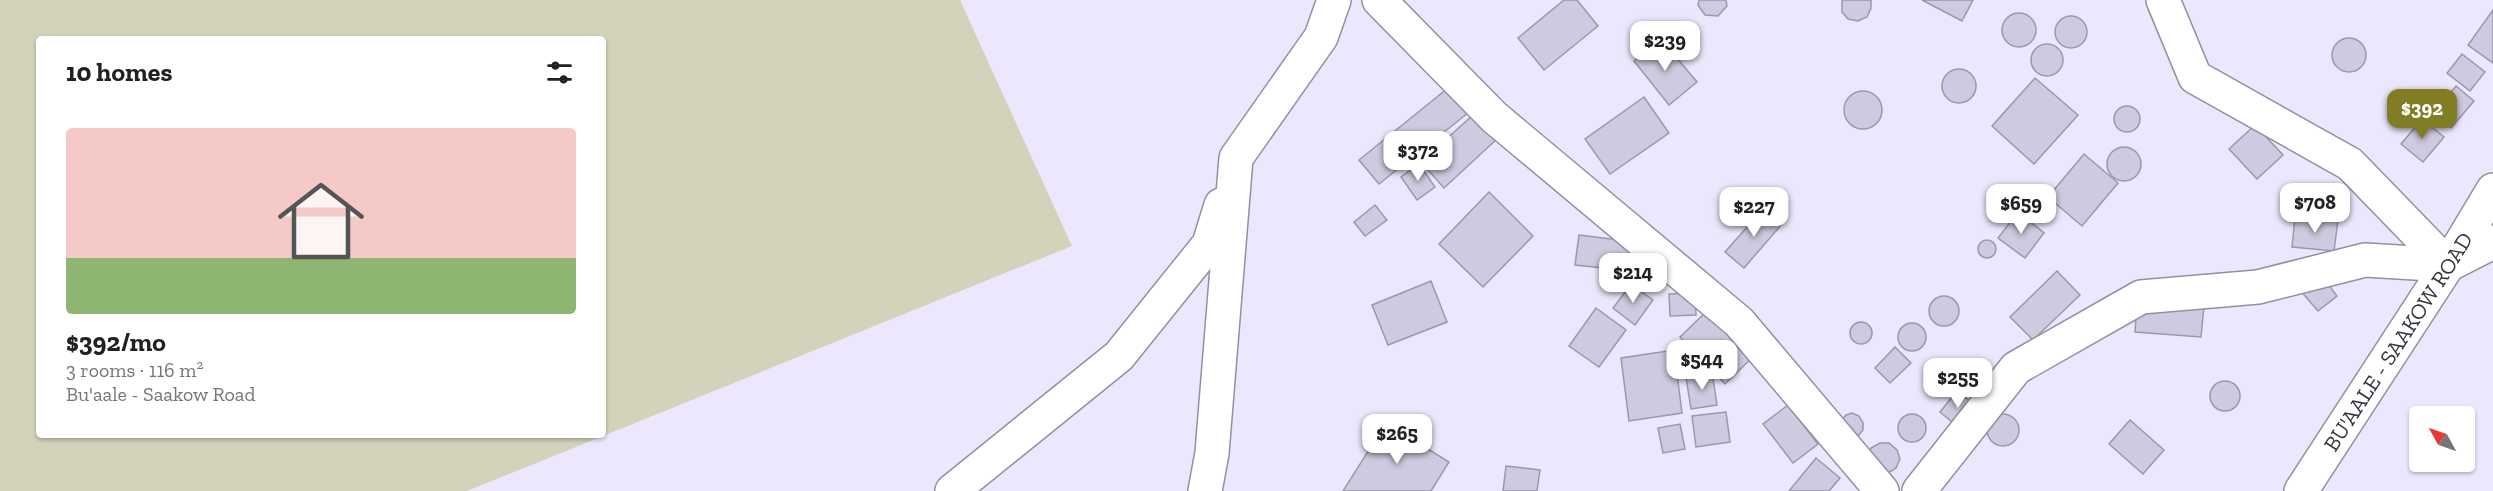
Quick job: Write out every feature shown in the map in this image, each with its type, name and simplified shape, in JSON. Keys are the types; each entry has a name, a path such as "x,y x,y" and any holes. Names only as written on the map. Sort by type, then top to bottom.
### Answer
{"street":[{"path":"952,491 1119,356 1209,244 1236,158 1321,37 1334,0"},
{"path":"1379,0 1494,117 1739,322 1882,491"},
{"path":"2163,0 2195,77 2350,164 2448,265"},
{"path":"1205,491 1212,453 1236,158"},
{"name":"BU'AALE - SAAKOW ROAD","path":"2301,491 2448,265 2493,190"},
{"path":"1920,491 2016,368 2141,297 2258,287 2364,260 2448,265 2493,242"}],"green space":[{"path":"0,0 960,0 1072,246 606,435 606,36 36,36 36,438 598,438 467,491 0,491"}],"building":[{"path":"1564,0 1577,0 1598,26 1544,70 1518,38"},
{"path":"1699,0 1726,0 1727,6 1718,16 1705,15 1698,5"},
{"path":"1842,0 1871,0 1871,8 1867,17 1858,21 1848,19 1842,12"},
{"path":"1922,0 1973,0 1962,21"},
{"path":"2493,10 2493,63 2468,45"},
{"path":"2019,13 2031,18 2036,30 2031,42 2019,47 2007,42 2002,30 2007,18"},
{"path":"2071,16 2082,21 2087,32 2082,43 2071,48 2060,43 2055,32 2060,21"},
{"path":"2349,38 2361,43 2366,55 2361,67 2349,72 2337,67 2332,55 2337,43"},
{"path":"1661,39 1697,82 1669,105 1634,61"},
{"path":"2047,44 2059,48 2063,60 2059,72 2047,76 2035,72 2031,60 2035,48"},
{"path":"2462,54 2485,72 2470,91 2447,73"},
{"path":"1959,69 1971,74 1976,86 1971,98 1959,103 1947,98 1942,86 1947,74"},
{"path":"2035,78 2078,115 2034,164 1992,126"},
{"path":"2456,86 2474,101 2451,128 2433,113"},
{"path":"1448,88 1468,113 1379,184 1359,160"},
{"path":"1863,91 1876,97 1882,110 1876,123 1863,129 1850,123 1844,110 1850,97"},
{"path":"1644,97 1669,133 1610,174 1585,139"},
{"path":"2127,106 2137,109 2140,119 2137,129 2127,132 2117,129 2114,119 2117,109"},
{"path":"1474,114 1497,139 1444,188 1421,162"},
{"path":"2422,119 2444,137 2423,162 2401,144"},
{"path":"2255,125 2283,155 2257,179 2229,149"},
{"path":"2124,147 2136,152 2141,164 2136,176 2124,181 2112,176 2107,164 2112,152"},
{"path":"2084,154 2118,183 2082,226 2048,197"},
{"path":"1419,164 1435,187 1417,200 1401,177"},
{"path":"1489,192 1533,236 1483,287 1439,244"},
{"path":"1375,205 1387,220 1365,236 1354,222"},
{"path":"1764,208 1782,224 1744,268 1725,252"},
{"path":"2018,212 2044,233 2025,258 1998,238"},
{"path":"2295,217 2338,220 2334,251 2292,247"},
{"path":"1579,235 1635,242 1632,271 1575,265"},
{"path":"1983,240 1991,240 1996,245 1994,256 1983,258 1978,253 1978,245"},
{"path":"2057,271 2080,295 2033,340 2010,317"},
{"path":"2320,273 2337,296 2318,311 2300,290"},
{"path":"1431,281 1447,322 1388,345 1372,305"},
{"path":"1631,284 1653,300 1635,325 1613,308"},
{"path":"1695,293 1696,315 1670,316 1669,294"},
{"path":"1944,296 1955,300 1959,311 1955,322 1944,326 1933,322 1929,311 1933,300"},
{"path":"2137,302 2204,306 2201,337 2135,332"},
{"path":"1596,308 1626,330 1599,367 1569,346"},
{"path":"1710,308 1756,354 1725,384 1680,337"},
{"path":"1861,322 1869,325 1872,333 1869,341 1861,344 1853,341 1850,333 1853,325"},
{"path":"1912,323 1922,327 1926,337 1922,347 1912,351 1902,347 1898,337 1902,327"},
{"path":"1895,347 1911,363 1890,383 1875,368"},
{"path":"1674,350 1682,413 1629,421 1621,358"},
{"path":"1712,372 1717,405 1691,409 1686,377"},
{"path":"2225,381 2231,382 2239,390 2239,402 2231,410 2225,411 2219,410 2211,402 2210,396 2211,390 2219,382"},
{"path":"1957,391 1977,407 1959,428 1940,412"},
{"path":"1788,405 1818,444 1793,463 1763,424"},
{"path":"1726,412 1730,442 1696,447 1692,416"},
{"path":"1852,413 1859,416 1863,423 1863,430 1858,436 1851,437 1841,421 1846,415"},
{"path":"1912,414 1922,418 1926,428 1922,438 1912,442 1902,438 1898,428 1902,418"},
{"path":"2003,414 2014,419 2019,430 2014,441 2003,446 1992,441 1987,430 1992,419"},
{"path":"2130,420 2164,450 2143,474 2109,444"},
{"path":"1386,423 1449,462 1431,491 1343,491"},
{"path":"1680,424 1685,449 1663,453 1658,428"},
{"path":"1880,443 1889,443 1897,450 1900,459 1896,468 1888,473 1868,457 1871,448"},
{"path":"1816,458 1840,478 1829,491 1789,491"},
{"path":"1506,466 1540,470 1537,491 1503,491"}]}
